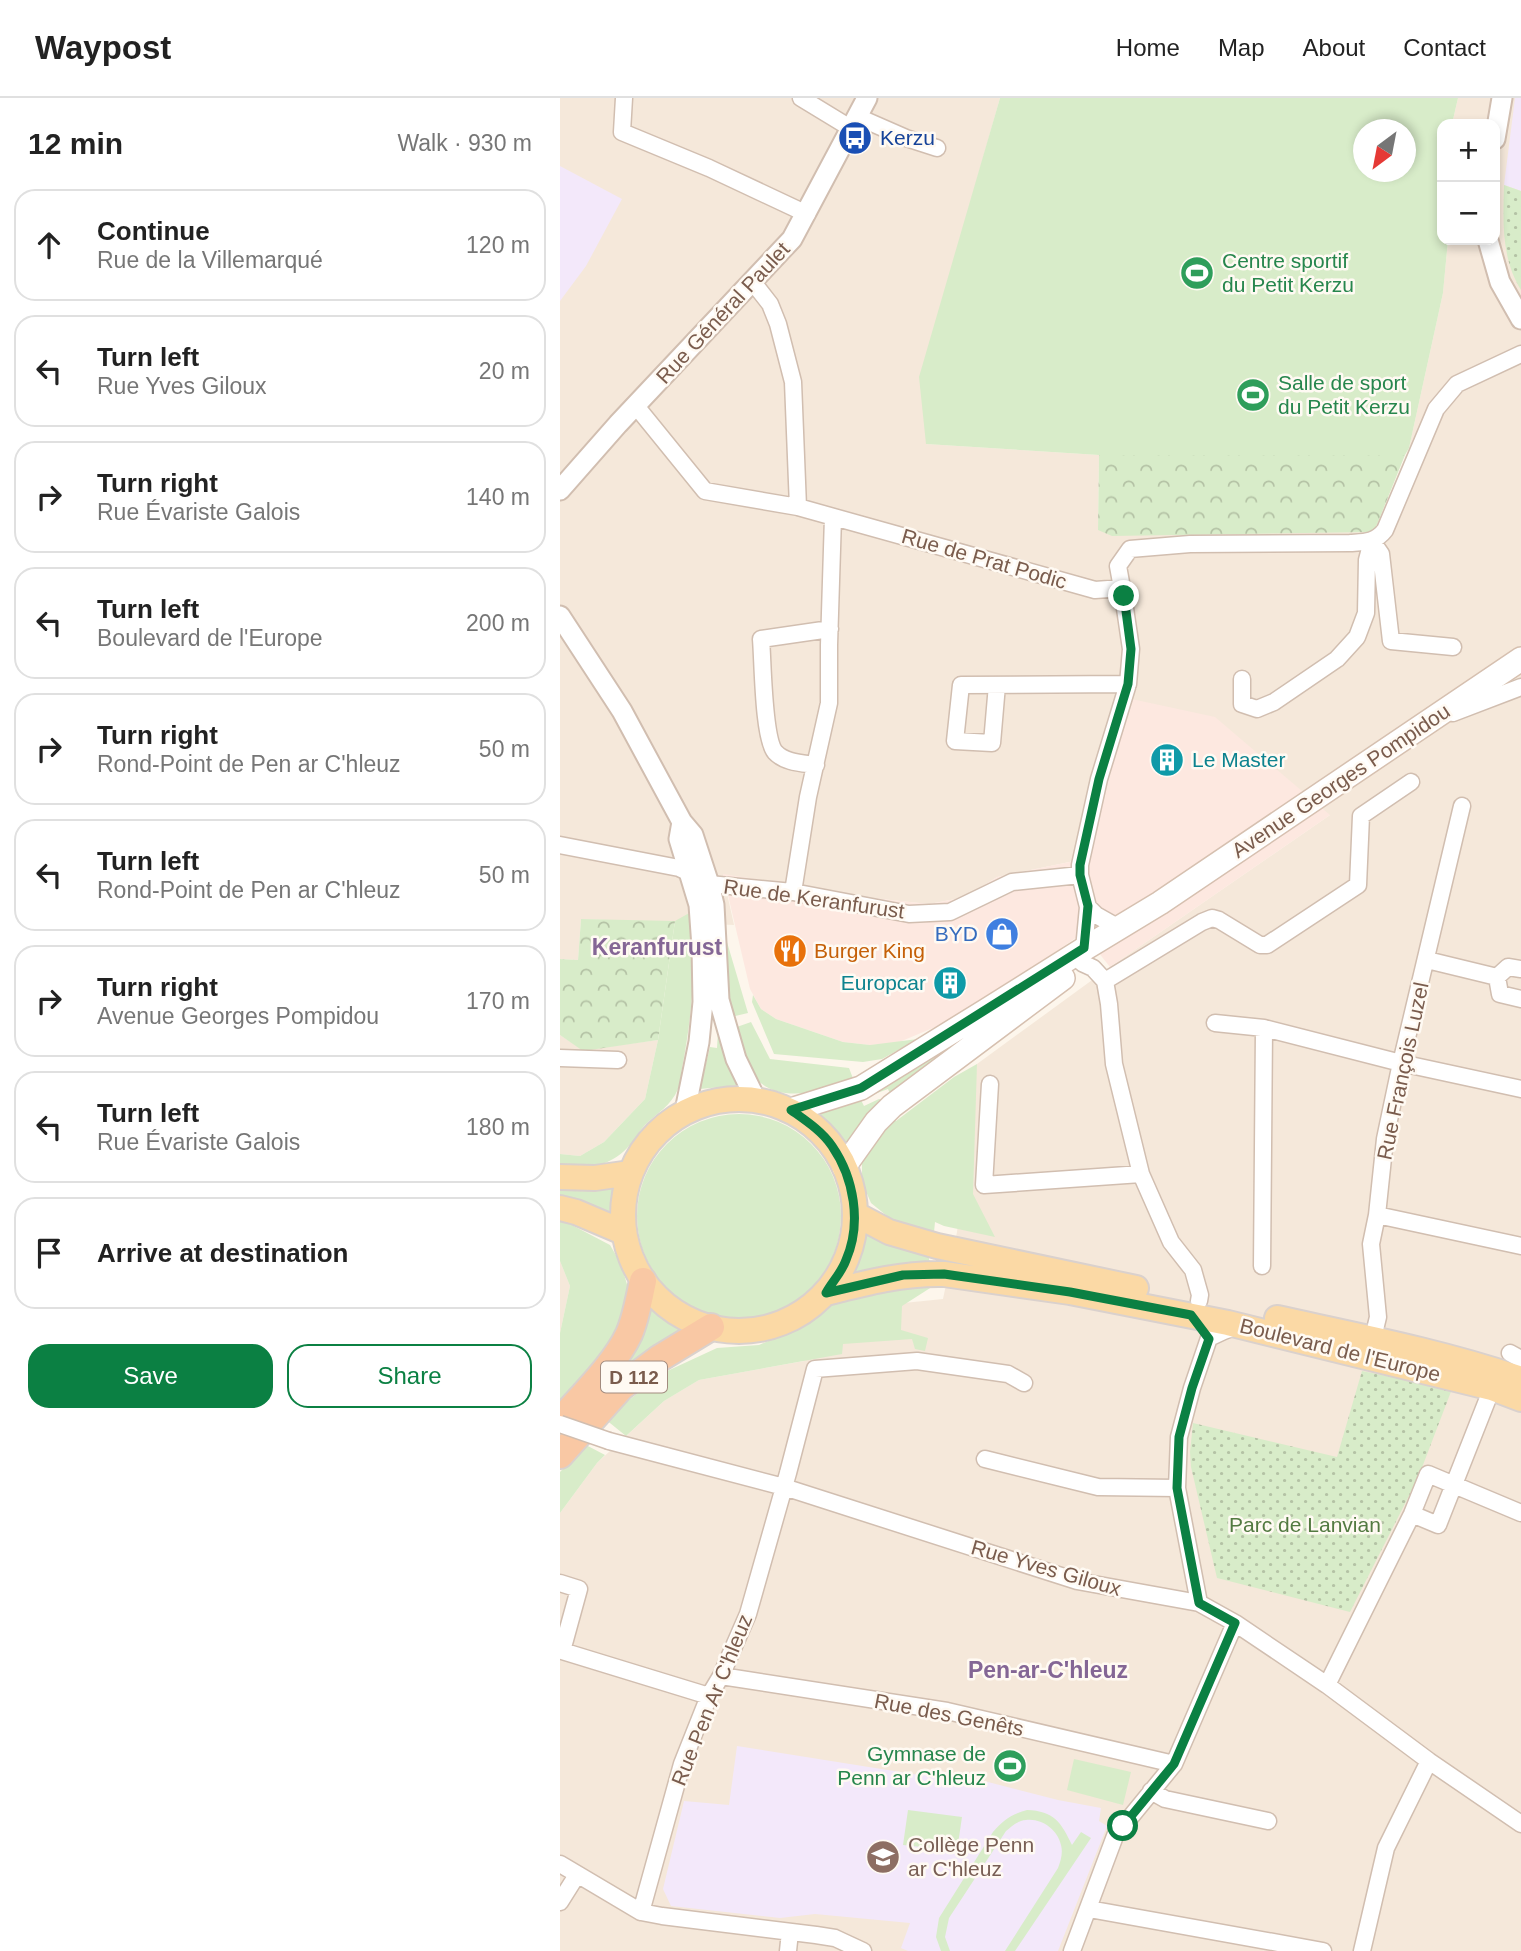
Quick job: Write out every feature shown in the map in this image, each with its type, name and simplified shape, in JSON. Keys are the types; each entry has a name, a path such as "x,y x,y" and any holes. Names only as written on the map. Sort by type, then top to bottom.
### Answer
{"highway":[{"name":"D 112","path":"560,1422 628,1336 635,1319 643,1281"},
{"name":"D 112","path":"560,1455 621,1387 660,1358 711,1327"}],"main road":[{"name":"Avenue Georges Pompidou","path":"791,1110 861,1088 1083,956 1521,659"},
{"name":"Avenue Georges Pompidou","path":"844,1167 876,1122 892,1106 1119,928 1160,903"},
{"path":"756,1100 791,1110 812,1125 831,1144 844,1167 852,1191 855,1213 852,1241 846,1262 826,1293 808,1310 787,1321 741,1331 711,1327 689,1319 664,1304 643,1281 630,1258 623,1233 624,1201 630,1173 644,1149 662,1128 685,1111 720,1101 756,1100"},
{"path":"560,1177 595,1178 630,1173"},
{"path":"560,1208 576,1212 623,1233"},
{"name":"Boulevard de l'Europe","path":"855,1213 889,1232 937,1246 1373,1339 1490,1368 1521,1379"},
{"name":"Boulevard de l'Europe","path":"826,1293 903,1275 944,1274 1070,1292 1196,1301 1240,1325 1492,1388 1521,1399"}],"street":[{"path":"624,98 622,132 709,168 807,215"},
{"path":"801,98 855,123 937,148"},
{"name":"Rue Général Paulet","path":"560,490 792,239 867,98"},
{"path":"1498,119 1502,98"},
{"path":"1489,245 1500,282 1521,319"},
{"path":"752,281 770,304 793,382 798,507"},
{"path":"1199,1603 1177,1488 1179,1437 1209,1339 1196,1301 1193,1270 1171,1242 1141,1174 1114,1064 1105,981 1083,956 1088,906 1080,865 1099,779 1128,684 1131,649 1118,566 1130,549 1190,544 1372,541 1385,530 1436,409 1457,384 1521,354"},
{"name":"Rue de Prat Podic","path":"636,406 705,491 798,507 1095,590 1122,588"},
{"path":"793,892 808,797 829,703 833,517"},
{"path":"1372,541 1381,554 1391,642 1454,647"},
{"path":"1242,679 1242,704 1257,709 1274,702 1337,659 1357,637 1366,613 1367,561 1372,541"},
{"path":"560,616 622,711 682,822 693,835 714,905 719,1000 736,1059 756,1100"},
{"path":"816,765 787,761 774,751 766,723 761,639 830,629"},
{"path":"997,685 1128,684"},
{"path":"1427,722 1521,687"},
{"name":"Avenue Georges Pompidou","path":"1105,981 1212,918 1260,945 1267,945 1358,885 1362,816 1411,782"},
{"name":"Rue François Luzel","path":"1373,1339 1378,1317 1371,1244 1377,1215 1385,1139 1462,806"},
{"path":"682,822 679,839 699,905 703,1002 699,1042 685,1111"},
{"path":"560,845 679,868 690,873"},
{"name":"Rue de Keranfurust","path":"709,884 793,892 906,914 950,912 1012,882 1080,875"},
{"path":"1088,906 1096,915 1119,928"},
{"path":"1427,960 1497,977"},
{"path":"1497,977 1508,967 1521,969"},
{"path":"1497,977 1500,994 1521,999"},
{"path":"1215,1023 1264,1028 1401,1063 1521,1089"},
{"path":"1262,1266 1264,1028"},
{"path":"560,1058 618,1060"},
{"path":"990,1084 984,1185 1141,1174"},
{"path":"1377,1215 1521,1246"},
{"path":"1209,1339 1240,1325"},
{"name":"Rue Pen Ar C'hleuz","path":"641,1912 682,1764 709,1696 721,1676 748,1614 815,1369 917,1361 1008,1374 1024,1383"},
{"path":"1412,1514 1438,1525 1492,1388"},
{"name":"Rue Yves Giloux","path":"560,1422 609,1441 784,1487 1077,1581 1199,1603 1235,1623 1327,1685 1429,1762 1521,1824"},
{"path":"985,1459 1098,1487 1177,1488"},
{"path":"1327,1685 1412,1514 1428,1474 1521,1513"},
{"path":"560,1583 579,1589 565,1621 562,1651 709,1696"},
{"path":"1072,1951 1115,1836 1174,1764 1235,1623"},
{"name":"Rue des Genêts","path":"721,1676 947,1711 1174,1764"},
{"path":"1362,1951 1386,1848 1429,1762"},
{"path":"1151,1791 1165,1799 1268,1821"},
{"path":"560,1864 641,1912 835,1938 863,1951"},
{"path":"560,1902 577,1875"},
{"path":"1089,1909 1323,1951"},
{"path":"788,1951 790,1932"}],"shaded area":[{"path":"560,98 1000,98 956,253 926,444 1099,455 1098,529 1374,531 1409,448 1443,293 1448,245 1500,245 1500,119 1453,119 1458,98 1521,98 1521,1951 560,1951 560,1513 597,1463 664,1401 699,1380 804,1361 894,1304 943,1299 957,1232 977,1064 1110,967 1330,815 997,877 966,897 929,904 723,875 734,925 581,919 578,960 560,959"},
{"path":"1515,98 1521,98 1521,191 1504,185"},
{"path":"560,166 622,199 586,266 560,301"},
{"path":"1127,698 1215,717 1330,815 1110,967 1083,933 940,1025 897,1043 870,1045 843,1042 776,1019 761,1009 750,989 723,874 872,898 929,904 966,897 997,877 1084,859"},
{"path":"560,1035 583,1050 658,1040 645,1099 604,1142 580,1156 560,1154"},
{"path":"560,1261 570,1286 560,1333"},
{"name":"Collège Penn ar C'hleuz","path":"737,1746 919,1775 921,1769 953,1773 1058,1800 1101,1808 1099,1821 1107,1826 1058,1951 908,1951 901,1948 910,1923 815,1914 780,1918 671,1906 663,1889 684,1801 729,1805"}],"green space":[{"name":"Centre sportif du Petit Kerzu","path":"1000,98 1458,98 1453,119 1437,119 1437,245 1448,245 1443,293 1409,448 1405,455 1099,455 926,444 919,377"},
{"path":"1504,185 1521,191 1521,290 1514,278 1507,252"},
{"path":"1099,455 1405,455 1374,532 1112,536 1098,530"},
{"path":"691,912 694,950 691,1007 679,1086 675,1095 622,1153 598,1165 560,1167 560,1154 580,1156 604,1142 645,1099 658,1040 675,921"},
{"path":"581,919 675,921 658,1040 583,1051 560,1035 560,959 578,960"},
{"path":"724,932 748,1013 731,1017 725,980"},
{"path":"1101,942 891,1096 888,1089 869,1096 867,1093"},
{"path":"753,995 761,1009 776,1019 843,1042 870,1045 918,1039 882,1059 863,1062 774,1054 752,1002"},
{"path":"751,1022 770,1059 849,1068 854,1081 798,1094 771,1089 759,1082 749,1070 734,1028"},
{"path":"718,1032 741,1085 700,1089 710,1047 717,1048"},
{"path":"977,1064 973,1194 995,1237 935,1222 934,1232 892,1220 871,1203 862,1182 862,1156 890,1118 896,1121 954,1077"},
{"path":"859,1096 864,1106 879,1099 884,1100 848,1146 829,1123 813,1110"},
{"path":"739,1114 778,1121 811,1144 834,1177 841,1216 834,1255 811,1288 778,1311 739,1318 700,1311 667,1288 644,1255 637,1216 644,1177 667,1144 700,1121"},
{"path":"615,1179 609,1214 560,1198 560,1182"},
{"path":"560,1221 610,1245 621,1264 631,1298 625,1327 600,1363 560,1403 560,1333 570,1286 560,1261"},
{"path":"865,1233 929,1254 929,1260 936,1265 850,1279 861,1256"},
{"path":"938,1283 902,1306 901,1330 928,1338 925,1351 915,1349 912,1339 843,1344 842,1354 699,1380 664,1401 626,1436 605,1419 663,1373 717,1348 759,1345 798,1328 837,1301 881,1286"},
{"path":"646,1305 687,1334 604,1390"},
{"name":"Parc de Lanvian","path":"1362,1371 1452,1389 1418,1478 1350,1612 1217,1578 1191,1467 1193,1423 1337,1457"},
{"path":"586,1445 605,1455 560,1513 560,1472"},
{"path":"1074,1759 1131,1772 1123,1805 1067,1790"},
{"path":"908,1810 962,1817 957,1851 903,1845"},
{"path":"1027,1810 1044,1813 1056,1819 1072,1845 1081,1832 1091,1838 1015,1951 1005,1951 1058,1868 1062,1854 1057,1834 1043,1823 1026,1820 1013,1825 1006,1831 949,1918 945,1937 950,1951 941,1951 936,1937 939,1918 993,1832 1008,1818"}],"place":[{"name":"Kerzu","path":"855,138"},
{"name":"Centre sportif du Petit Kerzu","path":"1197,273"},
{"name":"Salle de sport du Petit Kerzu","path":"1253,395"},
{"name":"Le Master","path":"1167,760"},
{"name":"BYD","path":"1002,934"},
{"name":"Burger King","path":"790,951"},
{"name":"Europcar","path":"950,983"},
{"name":"Gymnase de Penn ar C'hleuz","path":"1010,1766"},
{"name":"Collège Penn ar C'hleuz","path":"883,1857"}],"district":[{"name":"Keranfurust","path":"657,947"},
{"name":"Pen-ar-C'hleuz","path":"1048,1670"}],"route":[{"path":"1123,1826 1174,1764 1235,1623 1199,1603 1177,1488 1179,1437 1209,1339 1191,1315 1070,1292 944,1274 903,1275 826,1293 846,1262 852,1241 855,1213 852,1191 844,1167 831,1144 812,1125 791,1110 861,1088 1084,948 1088,906 1080,865 1099,779 1128,684 1131,649 1124,596"}]}
